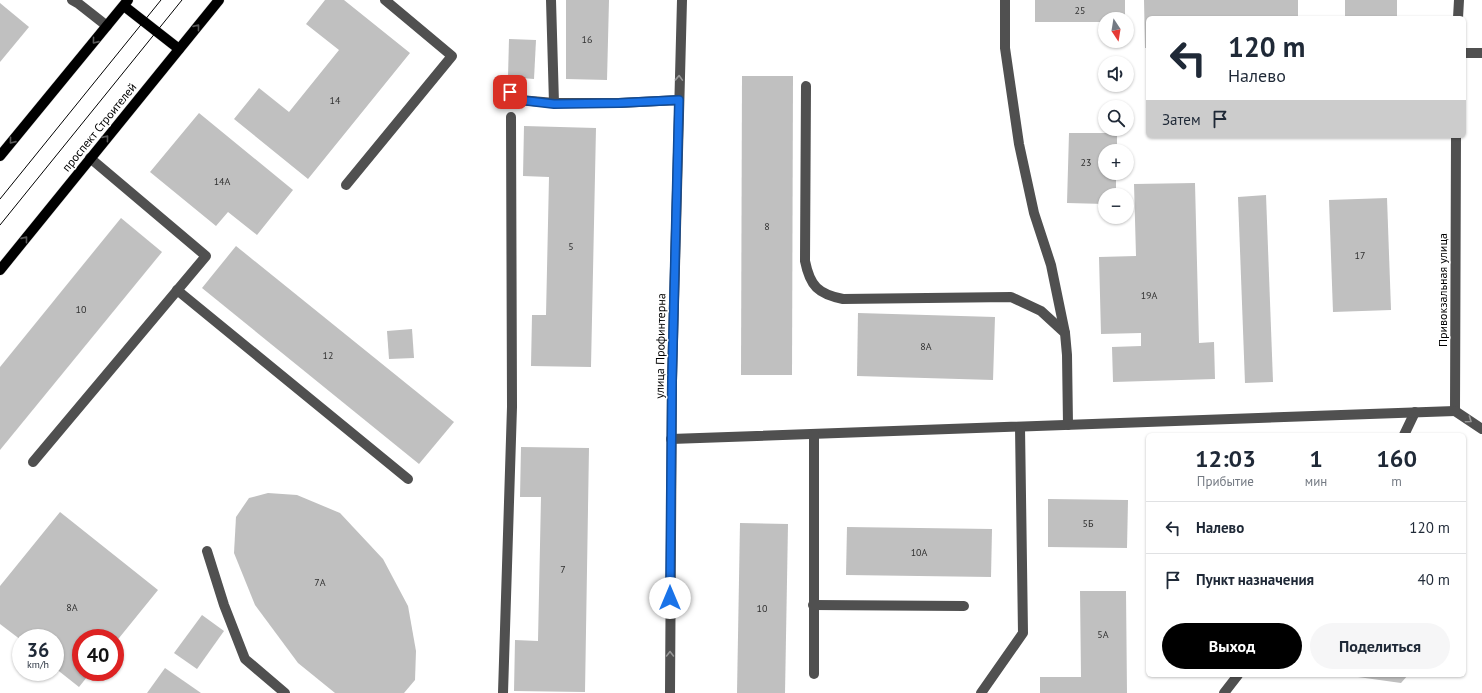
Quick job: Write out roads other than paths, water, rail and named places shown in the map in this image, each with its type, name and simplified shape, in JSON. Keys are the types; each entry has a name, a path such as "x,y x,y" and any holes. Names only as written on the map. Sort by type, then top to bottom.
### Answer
{"main road":[{"name":"проспект Строителей","path":"0,270 219,0"},
{"path":"0,156 126,3 179,49"}],"street":[{"path":"72,0 107,26"},
{"path":"346,186 452,56 385,0"},
{"path":"551,0 554,104"},
{"name":"улица Профинтерна","path":"670,693 671,439 682,0"},
{"path":"1005,0 1005,48 1019,144 1034,213 1050,265 1065,333 1067,355 1068,425"},
{"path":"1458,16 1459,0"},
{"path":"1466,53 1482,53"},
{"path":"806,86 805,261 808,276 817,289 828,296 843,299 1011,297 1041,311 1065,333"},
{"path":"510,92 520,100 554,104 679,100"},
{"path":"503,693 512,407 511,117"},
{"name":"Привокзальная улица","path":"1455,411 1456,138"},
{"path":"33,462 206,256 90,158"},
{"path":"177,290 408,479"},
{"path":"671,439 1455,411 1482,429"},
{"path":"1405,433 1415,412"},
{"path":"981,693 1023,633 1020,427"},
{"path":"814,434 814,674"},
{"path":"207,551 224,605 245,659 285,693"},
{"path":"813,605 964,606"},
{"path":"1224,693 1236,677"}],"tram line":[{"path":"0,199 161,0"},
{"path":"0,225 182,0"}]}
